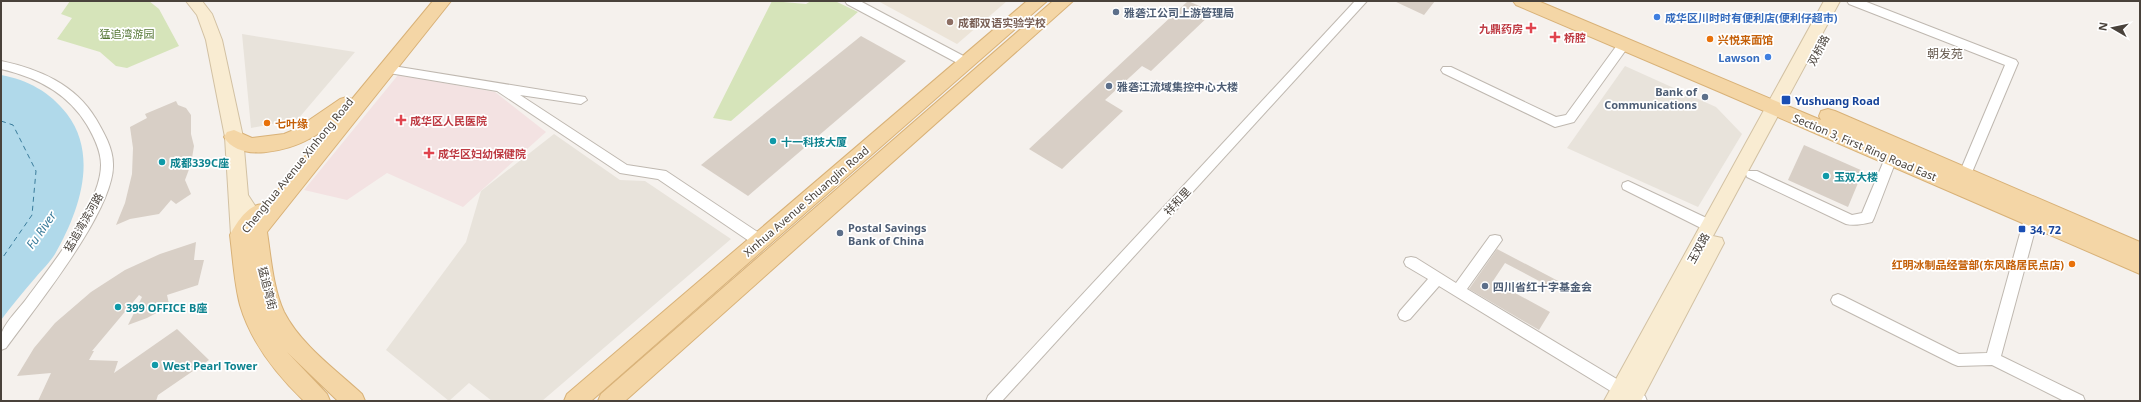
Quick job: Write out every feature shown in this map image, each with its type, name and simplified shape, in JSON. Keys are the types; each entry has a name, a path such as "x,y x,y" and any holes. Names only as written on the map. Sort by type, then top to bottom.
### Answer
{"main road":[{"name":"猛追湾街","path":"194,1 204,14 214,40 234,137 239,196 250,228 274,314 290,340 354,401"},
{"name":"Chenghua Avenue Xinhong Road","path":"250,228 430,1"},
{"name":"Chenghua Avenue Xinhong Road","path":"250,228 387,69 442,1"},
{"name":"Xinhua Avenue Shuanglin Road","path":"574,401 1038,1"},
{"name":"Xinhua Avenue Shuanglin Road","path":"609,401 1064,1"},
{"name":"Section 3, First Ring Road East","path":"1522,1 1624,44 1964,174 2140,251"},
{"name":"Section 3, First Ring Road East","path":"1552,1 1783,104 1891,158 2140,266"},
{"path":"1783,104 1832,1"},
{"name":"双桥路","path":"1783,104 1844,1"},
{"path":"234,137 249,146 287,141 303,134 347,104"},
{"name":"玉双路","path":"1628,398 1752,174 1783,104"},
{"name":"玉双路","path":"1628,398 1710,226 1783,104"},
{"name":"猛追湾街","path":"250,228 248,291 257,324 272,350 319,401"}],"street":[{"path":"851,1 967,63"},
{"name":"祥和里","path":"993,401 1361,1"},
{"path":"1853,1 2012,63 1964,174"},
{"path":"1447,70 1555,122 1570,119 1624,44"},
{"name":"猛追湾滨河路","path":"1,65 18,68 39,77 68,93 82,107 94,125 103,148 107,167 102,192 83,227 1,344"},
{"path":"387,69 581,100"},
{"path":"501,88 624,170 661,174 760,241"},
{"path":"1752,174 1851,220 1867,218 1891,158"},
{"path":"1628,186 1710,226"},
{"path":"1993,359 2031,219"},
{"path":"1458,292 1495,240"},
{"path":"1411,262 1628,398"},
{"path":"1405,315 1437,278"},
{"path":"1838,300 1958,360 1993,359 2078,401"}],"shaded area":[{"name":"成都双语实验学校","path":"878,1 1007,1 957,44"},
{"path":"242,34 355,52 298,119 251,128"},
{"path":"1625,66 1716,107 1742,134 1698,207 1567,148"},
{"name":"成华区妇幼保健院","path":"398,75 495,92 546,132 463,207 387,173 347,200 304,190"},
{"path":"554,134 620,180 645,181 731,239 542,401 492,401 469,383 449,401 386,350 466,242 481,191"}],"green space":[{"name":"猛追湾游园","path":"70,1 149,1 159,9 179,46 127,68 116,66 100,52 57,39 72,18 61,14"},
{"path":"772,1 806,4 811,1 835,1 858,12 731,121 713,118"}],"water":[{"name":"Fu River","path":"1,75 20,80 38,88 60,106 77,130 82,148 84,166 78,202 64,238 55,254 1,320"}],"building":[{"name":"雅砻江流域集控中心大楼","path":"1188,1 1213,12 1151,71 1142,66 1105,100 1123,111 1062,169 1029,149"},
{"path":"1394,1 1435,1 1424,15"},
{"name":"十一科技大厦","path":"861,36 906,61 748,196 701,165"},
{"name":"成都339C座","path":"176,101 178,105 186,108 191,115 191,134 194,146 191,164 185,180 191,194 176,204 171,200 159,214 130,219 116,225 125,203 132,174 133,148 130,127 147,118 145,114"},
{"name":"玉双大楼","path":"1804,145 1863,171 1848,207 1788,180"},
{"path":"196,242 194,260 204,260 198,285 167,295 169,304 162,310 147,318 128,325 142,297 139,295 92,351 94,351 89,360 118,361 114,373 177,329 209,360 158,395 156,401 38,401 51,373 17,376 34,348 55,323 91,292 125,270 160,254"},
{"name":"四川省红十字基金会","path":"1497,249 1562,283 1558,291 1505,263 1493,281 1550,312 1539,330 1469,289"}],"ferry route":[{"path":"1,121 13,125 36,171 32,215 1,260"}],"place":[{"name":"雅砻江公司上游管理局","path":"1116,12"},
{"name":"成华区川时时有便利店(便利仔超市)","path":"1657,17"},
{"name":"成都双语实验学校","path":"950,22"},
{"name":"九鼎药房","path":"1531,28"},
{"name":"桥腔","path":"1555,37"},
{"name":"兴悦来面馆","path":"1710,39"},
{"name":"Lawson","path":"1768,57"},
{"name":"雅砻江流域集控中心大楼","path":"1109,86"},
{"name":"Bank of Communications","path":"1705,97"},
{"name":"Yushuang Road","path":"1786,100"},
{"name":"成华区人民医院","path":"401,120"},
{"name":"七叶缘","path":"267,123"},
{"name":"十一科技大厦","path":"773,141"},
{"name":"成华区妇幼保健院","path":"429,153"},
{"name":"成都339C座","path":"162,162"},
{"name":"玉双大楼","path":"1826,176"},
{"name":"34, 72","path":"2022,229"},
{"name":"Postal Savings Bank of China","path":"840,233"},
{"name":"红明冰制品经营部(东风路居民点店)","path":"2072,264"},
{"name":"四川省红十字基金会","path":"1485,286"},
{"name":"399 OFFICE B座","path":"118,307"},
{"name":"West Pearl Tower","path":"155,365"}],"district":[{"name":"朝发苑","path":"1945,53"}]}
